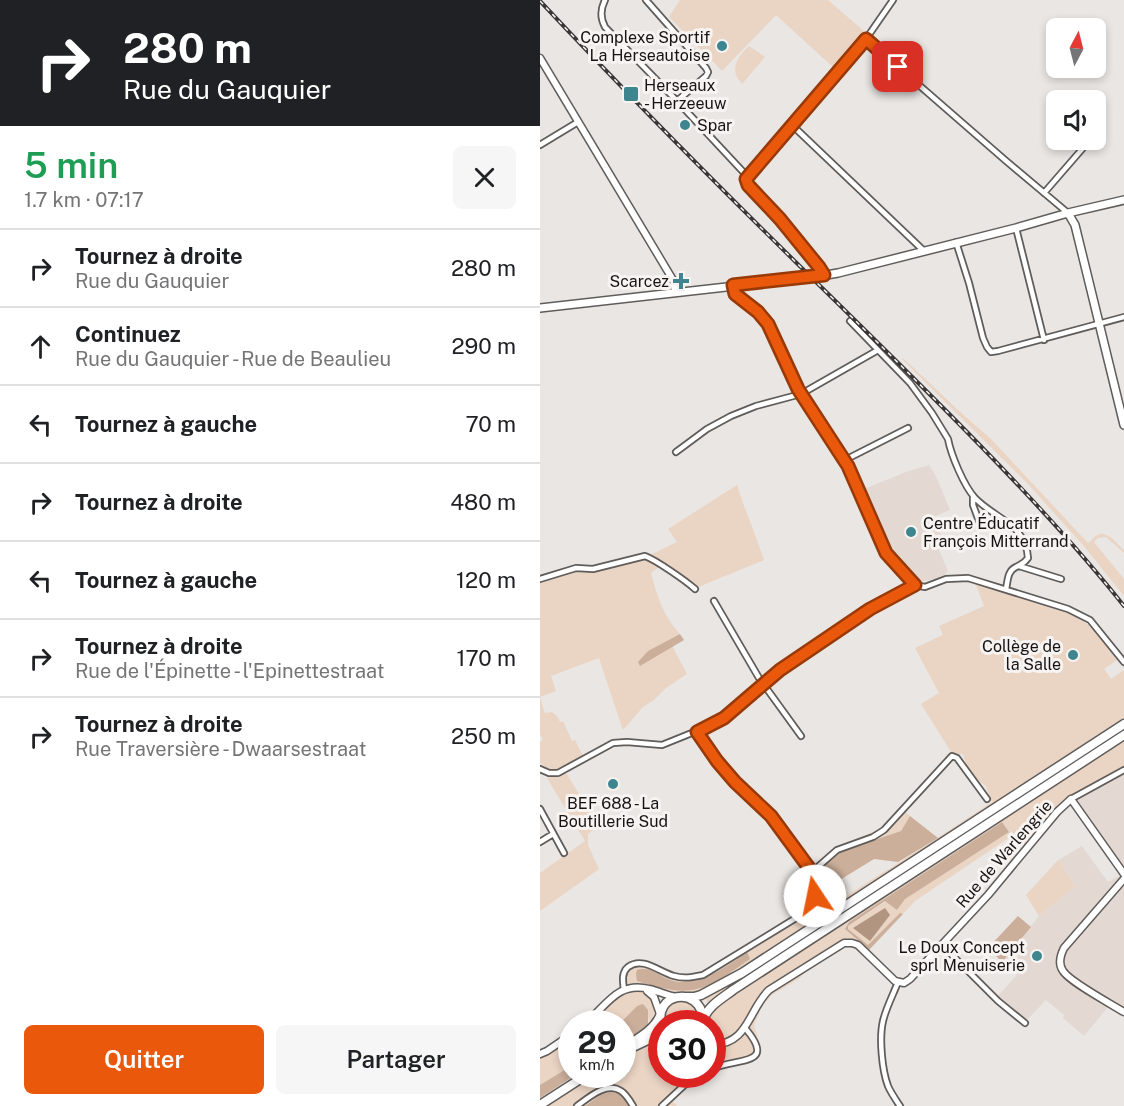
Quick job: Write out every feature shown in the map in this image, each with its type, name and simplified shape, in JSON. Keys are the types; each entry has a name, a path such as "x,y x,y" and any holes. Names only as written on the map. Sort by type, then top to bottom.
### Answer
{"highway":[{"path":"708,1010 733,990 996,814 1124,724"},
{"path":"663,1010 667,1002 681,997 700,995 734,978 1124,735"},
{"path":"681,997 692,999 701,1010"},
{"path":"540,1105 566,1088"}],"main road":[{"path":"540,308 824,275 1124,200"},
{"path":"1068,213 1075,225 1124,425"}],"street":[{"path":"605,0 601,8 605,27 747,176"},
{"path":"646,0 708,72 677,101"},
{"path":"824,275 780,219 748,185 746,179 866,39 893,0"},
{"path":"866,39 1068,213"},
{"path":"540,58 673,280 675,292"},
{"path":"540,145 578,122"},
{"path":"792,125 924,251"},
{"path":"1044,193 1081,150"},
{"path":"1016,228 1044,340"},
{"path":"956,242 983,339 990,351 1044,340 1124,317"},
{"path":"733,285 735,294 758,312 768,324 801,394 845,460 857,483 886,553 915,585 925,587 946,579 964,578 1068,609 1090,620 1124,662"},
{"path":"850,321 910,383 948,439 949,447 973,496 1022,537 1028,551 1028,558 1009,574 1006,590"},
{"path":"676,452 707,429 739,412 801,394 878,351"},
{"path":"845,460 908,428"},
{"path":"973,496 973,505 980,521"},
{"path":"540,579 576,568 593,569 645,556 662,565 695,589"},
{"path":"1019,566 1061,579"},
{"path":"542,771 552,774 561,772 601,748 616,742 662,745 697,732 724,718 780,670 870,609 915,585"},
{"path":"714,601 764,684 801,736"},
{"path":"624,990 623,974 631,965 645,964 678,977 690,978 703,975 796,918 805,911 815,896 816,883 812,872 771,816 735,782 697,732"},
{"path":"812,872 837,850 873,837 885,830 952,756 957,758 987,799"},
{"name":"Rue de Warlengrie","path":"898,982 904,983 910,979 942,945 988,895 1057,812 1071,799 1124,770"},
{"path":"1071,799 1124,877 1064,948 1060,964 1069,978 1124,1012"},
{"path":"540,809 564,853"},
{"path":"540,842 553,834"},
{"path":"726,1043 733,1040 745,1028 760,1000 769,990 837,947 847,943 858,945 898,982 885,1015 881,1035 883,1066 887,1082 900,1106"},
{"path":"942,945 998,1001 1025,1023"},
{"path":"599,1010 611,998 624,990 641,988 668,996 681,997"},
{"path":"641,988 653,995 658,1010"},
{"path":"726,1064 750,1059 758,1052 756,1041 745,1028"},
{"path":"540,1054 558,1044"},
{"path":"662,1106 682,1088"},
{"path":"577,1106 597,1092 614,1089 623,1092 633,1106"}],"shaded area":[{"name":"Complexe Sportif La Herseautoise","path":"680,0 828,0 866,33 835,69 776,15 722,71 669,17"},
{"path":"749,46 765,57 742,84 736,75 735,66"},
{"path":"903,358 992,440 1088,543 1096,536 1103,534 1110,537 1124,550 1124,553 1106,537 1098,538 1094,542 1124,579 1124,596 1083,545 1027,483"},
{"name":"Centre Éducatif François Mitterrand","path":"929,465 950,510 933,517 946,547 939,550 948,571 945,575 935,579 917,582 892,554 864,489"},
{"path":"737,485 764,560 698,587 650,555 677,542 668,529"},
{"path":"644,558 660,566 651,573 665,613 680,634 669,640 687,674 643,707 623,730 599,658 551,676 556,691 540,697 540,583 579,570 589,572"},
{"path":"975,582 1076,616 1094,629 1117,660 1104,669 1111,679 1124,670 1124,719 764,954 703,991 692,994 669,994 643,984 629,985 619,989 622,970 634,961 648,963 679,975 701,973 797,915 813,894 813,883 807,870 811,865 820,862 833,849 882,828 902,809 910,816 901,831 836,853 824,879 822,898 831,906 992,802 986,786 971,773 963,754 953,755 921,704 939,693 915,648 943,635 939,626 984,606","holes":["746,953 750,959 699,989 671,990 637,981 657,972 670,980 690,981 711,975"]},
{"path":"680,634 684,640 640,666 638,662 648,651"},
{"path":"540,697 545,713 552,712 560,722 563,721 572,741 575,740 583,756 556,770 540,762 540,742 543,740 540,734"},
{"path":"1124,741 1124,768 1067,799 1025,847 1013,835 915,901 868,945 848,929 848,926 886,901 897,910 904,899 1009,832 1002,822 849,922 845,929 869,950 862,956 852,946 847,946 772,995 763,1005 754,1025 761,1049 759,1058 749,1063 726,1068 726,1010 713,1009"},
{"path":"1124,772 1124,1009 1109,1006 1084,1036 1046,1000 1025,1022 1002,1008 994,1000 1017,975 1002,962 1039,916 1075,886 1058,860 1082,846 1108,882 1120,875 1123,870 1076,802 1078,797"},
{"path":"566,773 599,826 588,834 588,845 599,869 540,911 540,873 585,841 547,778"},
{"path":"994,813 996,816 709,1005 704,997"},
{"path":"910,816 938,838 898,862 874,859 830,886 825,885 821,870 836,853 901,831"},
{"path":"1002,822 1009,832 905,899 897,910 885,901 848,926 848,929 868,945 900,913 903,914 869,950 845,929 849,922"},
{"path":"1058,860 1075,886 1039,916 1026,895"},
{"path":"885,908 890,915 870,941 853,928"},
{"path":"1018,916 1031,927 1002,962 988,948"},
{"path":"747,952 750,959 717,981 697,989 674,990 637,981 637,970 642,969 678,982 688,982 720,970"},
{"path":"631,992 643,992 653,1003 654,1010 648,1010 648,1018 637,1006 633,1010 605,1010 618,998"},
{"path":"681,1000 689,1003 696,1010 666,1010 673,1003"},
{"path":"643,1004 648,1010 648,1025 636,1034 636,1010 633,1010"},
{"path":"648,1043 648,1088 685,1088 672,1100 677,1106 630,1106 621,1094 600,1095 585,1106 545,1106 573,1088 636,1088 636,1047"},
{"path":"558,1048 558,1074 540,1085 540,1058"},
{"path":"558,1074 558,1086 540,1098 540,1085"},
{"path":"612,1092 621,1094 630,1106 585,1106 600,1095"}],"railway":[{"path":"540,1 710,177 987,452 1067,538 1124,606"}],"place":[{"name":"Complexe Sportif La Herseautoise","path":"722,46"},
{"name":"Herseaux - Herzeeuw","path":"631,94"},
{"name":"Spar","path":"685,125"},
{"name":"Scarcez","path":"681,281"},
{"name":"Centre Éducatif François Mitterrand","path":"911,532"},
{"name":"Collège de la Salle","path":"1073,655"},
{"name":"BEF 688 - La Boutillerie Sud","path":"613,784"},
{"name":"Le Doux Concept sprl Menuiserie","path":"1037,956"}],"route":[{"path":"815,896 817,891 812,872 771,816 735,782 697,732 730,714 780,670 870,609 915,585 886,553 857,483 798,389 768,324 758,312 735,294 733,285 824,275 764,200 748,185 747,176 866,39 898,67"}]}
